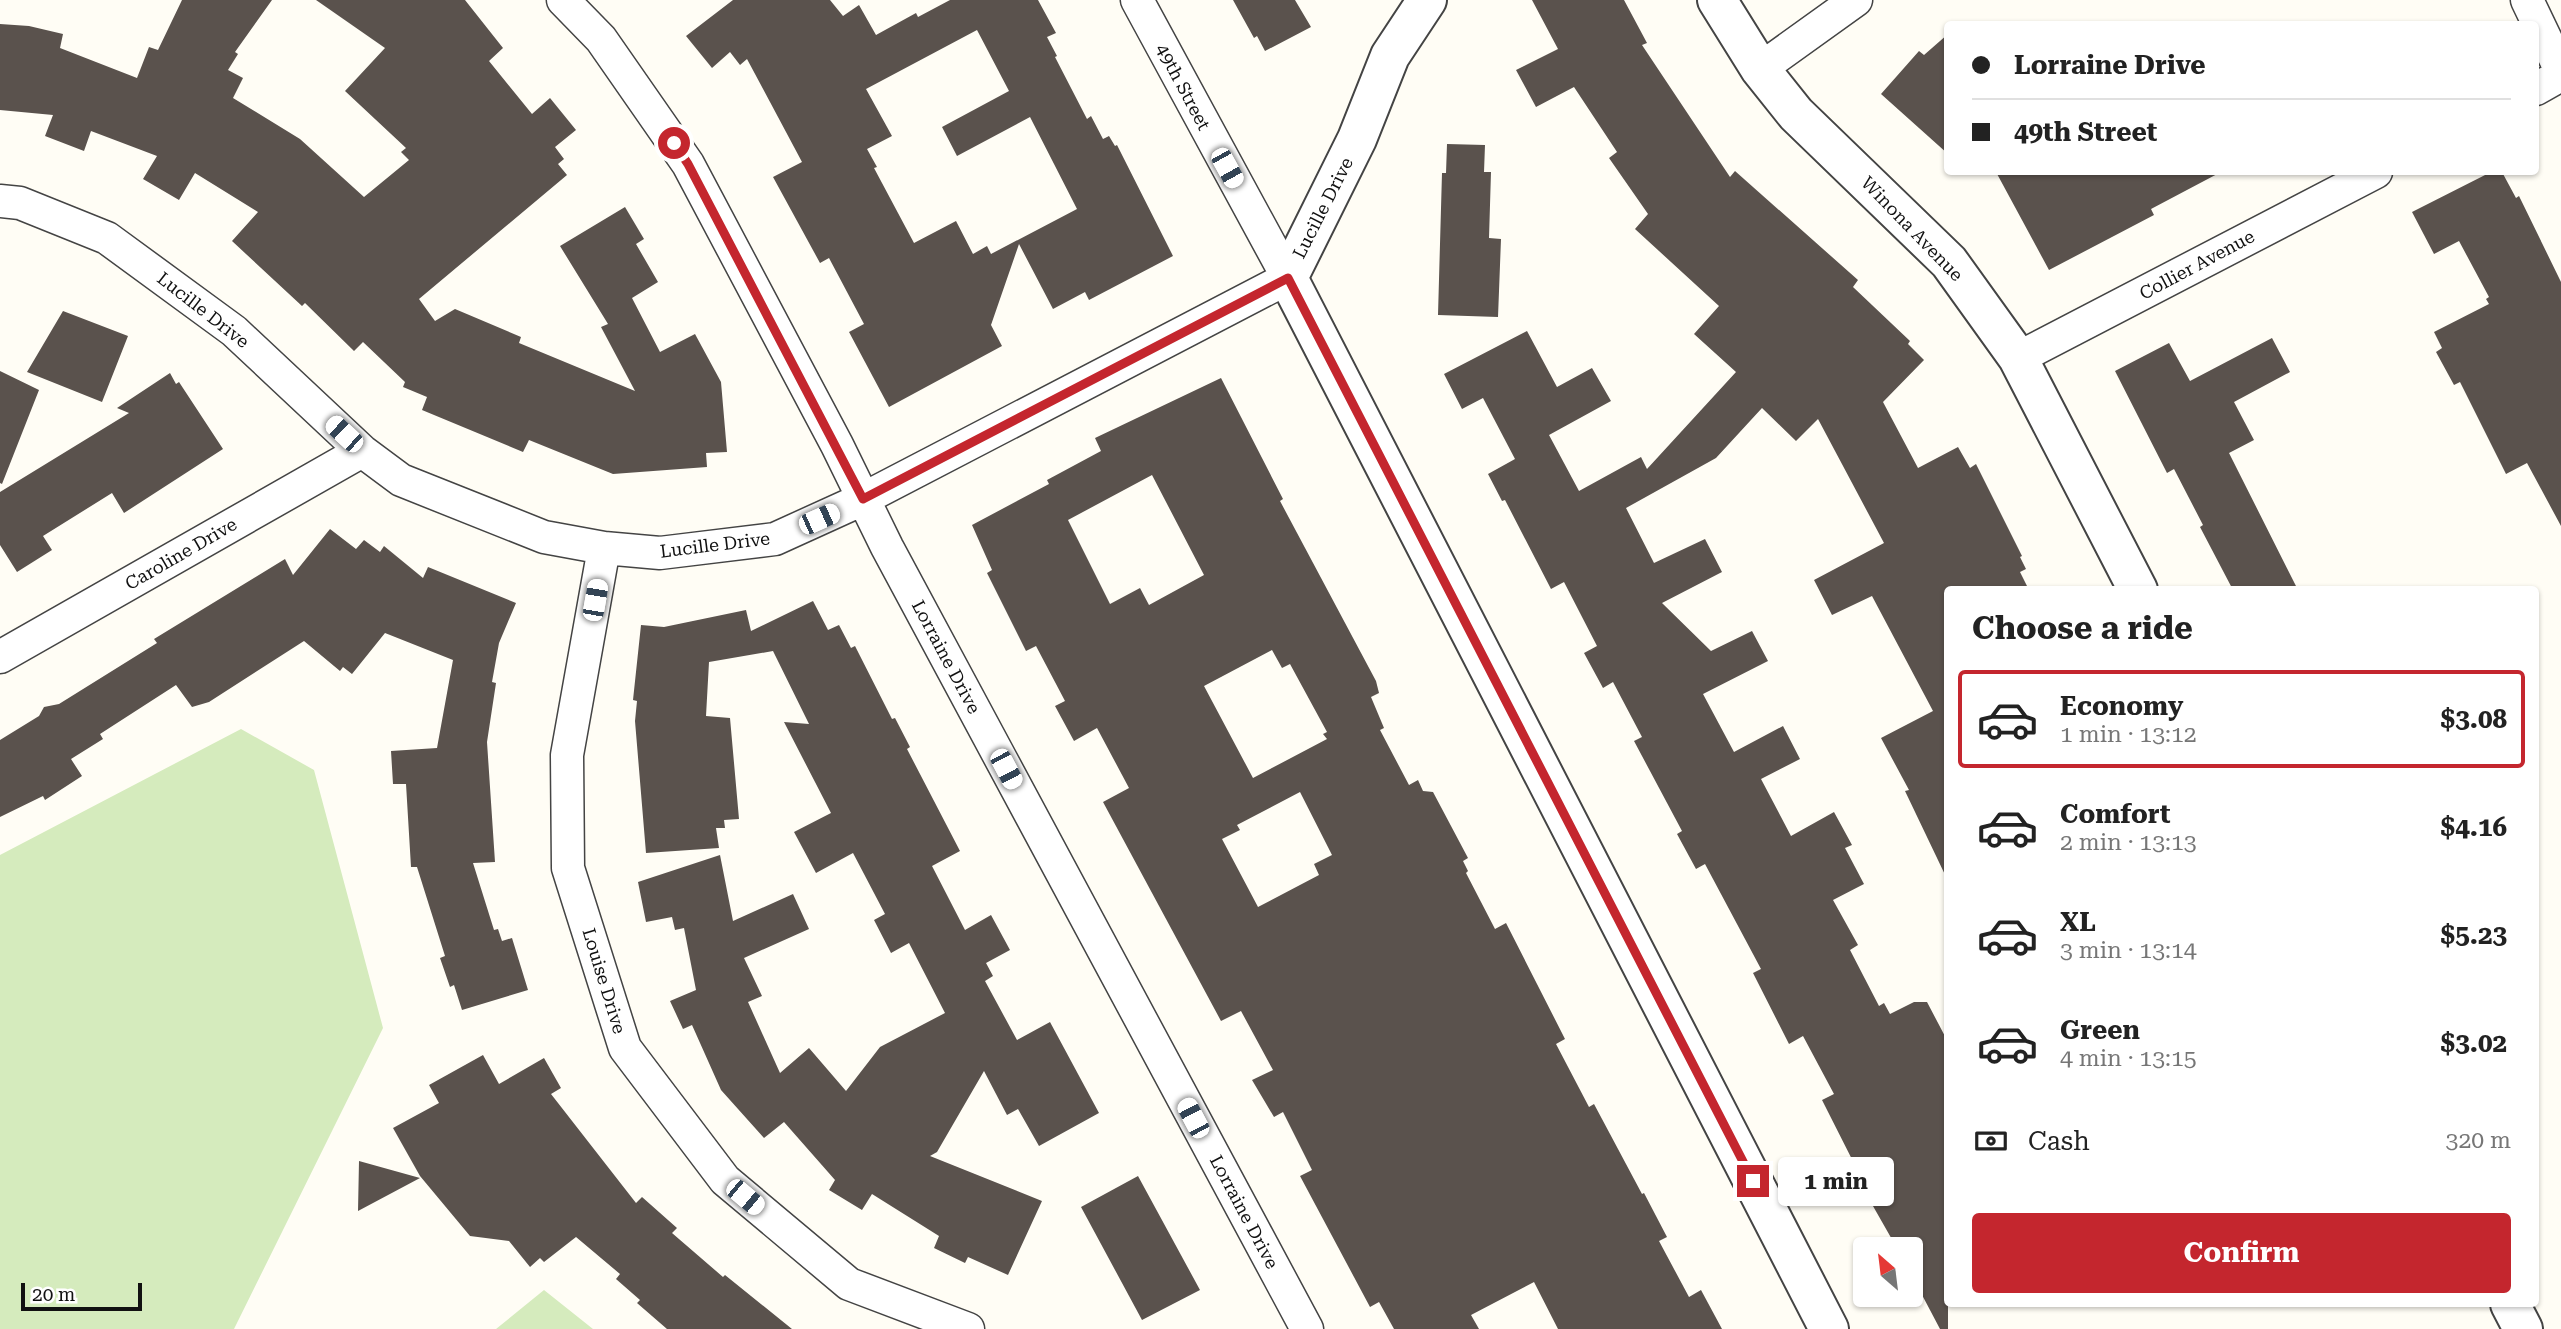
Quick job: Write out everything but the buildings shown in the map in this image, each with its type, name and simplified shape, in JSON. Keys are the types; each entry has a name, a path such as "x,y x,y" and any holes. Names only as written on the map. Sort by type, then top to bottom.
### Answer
{"street":[{"name":"Lorraine Drive","path":"563,0 601,39 688,164 863,499 1307,1329"},
{"name":"49th Street","path":"1137,0 1288,278 1829,1329"},
{"name":"Lucille Drive","path":"0,201 20,203 107,238 234,331 362,452 401,480 544,537 604,548 660,553 775,539 863,499 1288,278 1357,139 1390,55 1427,0"},
{"name":"Winona Avenue","path":"1717,0 1760,69 1796,114 1949,262 2018,358 2136,586"},
{"path":"1760,69 1856,0"},
{"path":"2527,0 2537,21"},
{"path":"2539,26 2561,73 2539,87"},
{"name":"Collier Avenue","path":"2018,358 2370,175"},
{"name":"Caroline Drive","path":"0,657 362,452"},
{"name":"Louise Drive","path":"604,548 567,755 568,868 625,1048 725,1180 849,1284 968,1329"},
{"path":"2512,1307 2523,1329"}],"green space":[{"path":"241,729 314,770 383,1028 234,1329 0,1329 0,855"},
{"path":"544,1290 593,1329 496,1329"}],"route":[{"path":"674,143 688,164 863,499 1288,278 1753,1181"}]}
